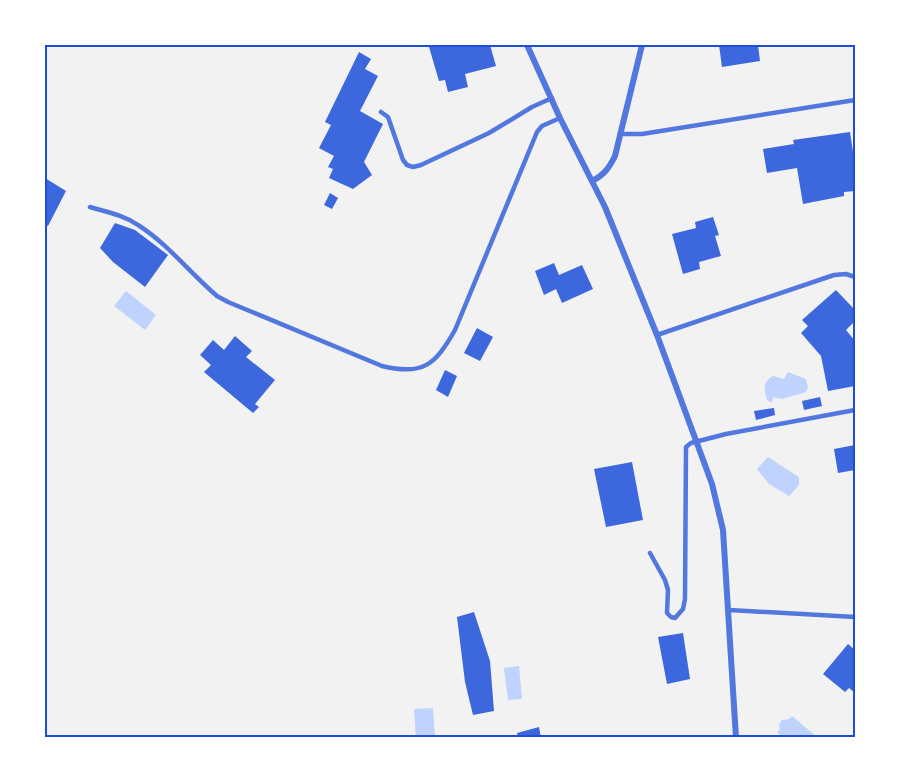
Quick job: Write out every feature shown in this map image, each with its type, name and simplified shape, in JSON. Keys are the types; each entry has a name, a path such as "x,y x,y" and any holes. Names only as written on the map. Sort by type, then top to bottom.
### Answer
{"street":[{"path":"527,45 560,118 605,207 698,441 712,484 723,530 736,738"},
{"path":"592,181 602,176 610,167 642,45"}],"lane":[{"path":"381,112 388,117 403,160 407,165 413,167 447,154 552,98"},
{"path":"620,134 642,134 855,100"},
{"path":"90,207 118,215 137,224 162,243 217,296 228,302 382,366 411,370 424,367 434,361 450,340 537,132 542,126 560,118"},
{"path":"657,336 834,275 846,274 855,277"},
{"path":"650,553 668,590 667,613 670,617 675,618 683,609 685,599 686,447 698,441 726,434 855,410"},
{"path":"729,610 855,617"}],"water":[{"path":"126,291 156,315 145,330 114,306"},
{"path":"788,372 806,379 808,387 806,392 782,399 773,397 772,403 767,400 765,384 767,381 773,376 784,379"},
{"path":"768,457 799,477 799,485 789,496 769,484 757,469"},
{"path":"519,666 522,699 508,700 504,668"},
{"path":"433,708 435,738 416,738 414,709"},
{"path":"792,716 818,738 784,738 777,732 780,729 779,724 782,720"}],"building":[{"path":"490,45 496,66 465,74 468,87 448,92 445,80 439,81 429,47"},
{"path":"719,45 758,45 760,61 722,67"},
{"path":"359,52 371,59 365,69 378,76 360,111 383,124 364,162 372,175 353,189 329,178 333,169 328,167 334,156 319,148 331,125 325,122"},
{"path":"850,132 855,165 855,191 844,192 844,196 803,204 797,168 767,173 763,149 794,144 793,140"},
{"path":"45,178 66,191 48,226 45,225"},
{"path":"330,193 338,198 332,209 324,205"},
{"path":"713,217 719,235 715,236 721,256 699,262 700,269 683,274 672,234 696,228 695,222"},
{"path":"115,223 135,230 168,255 145,287 113,262 100,248"},
{"path":"554,263 559,275 582,265 593,289 562,303 556,289 544,295 535,271"},
{"path":"836,290 855,310 855,321 846,330 855,341 855,386 828,391 821,356 801,333 808,326 802,320"},
{"path":"477,328 493,337 480,361 464,353"},
{"path":"235,336 252,351 246,357 275,380 255,404 259,407 253,413 204,372 211,365 200,355 213,340 224,350"},
{"path":"445,370 457,376 448,397 436,390"},
{"path":"820,397 822,406 804,410 802,401"},
{"path":"774,408 775,415 756,420 754,411"},
{"path":"855,445 855,470 838,473 834,449"},
{"path":"632,462 643,520 606,527 594,469"},
{"path":"474,612 490,661 494,711 473,715 465,682 457,617"},
{"path":"683,633 690,679 667,684 658,637"},
{"path":"848,644 855,650 855,693 849,688 845,692 823,674"},
{"path":"539,727 541,738 518,738 517,733"}]}
